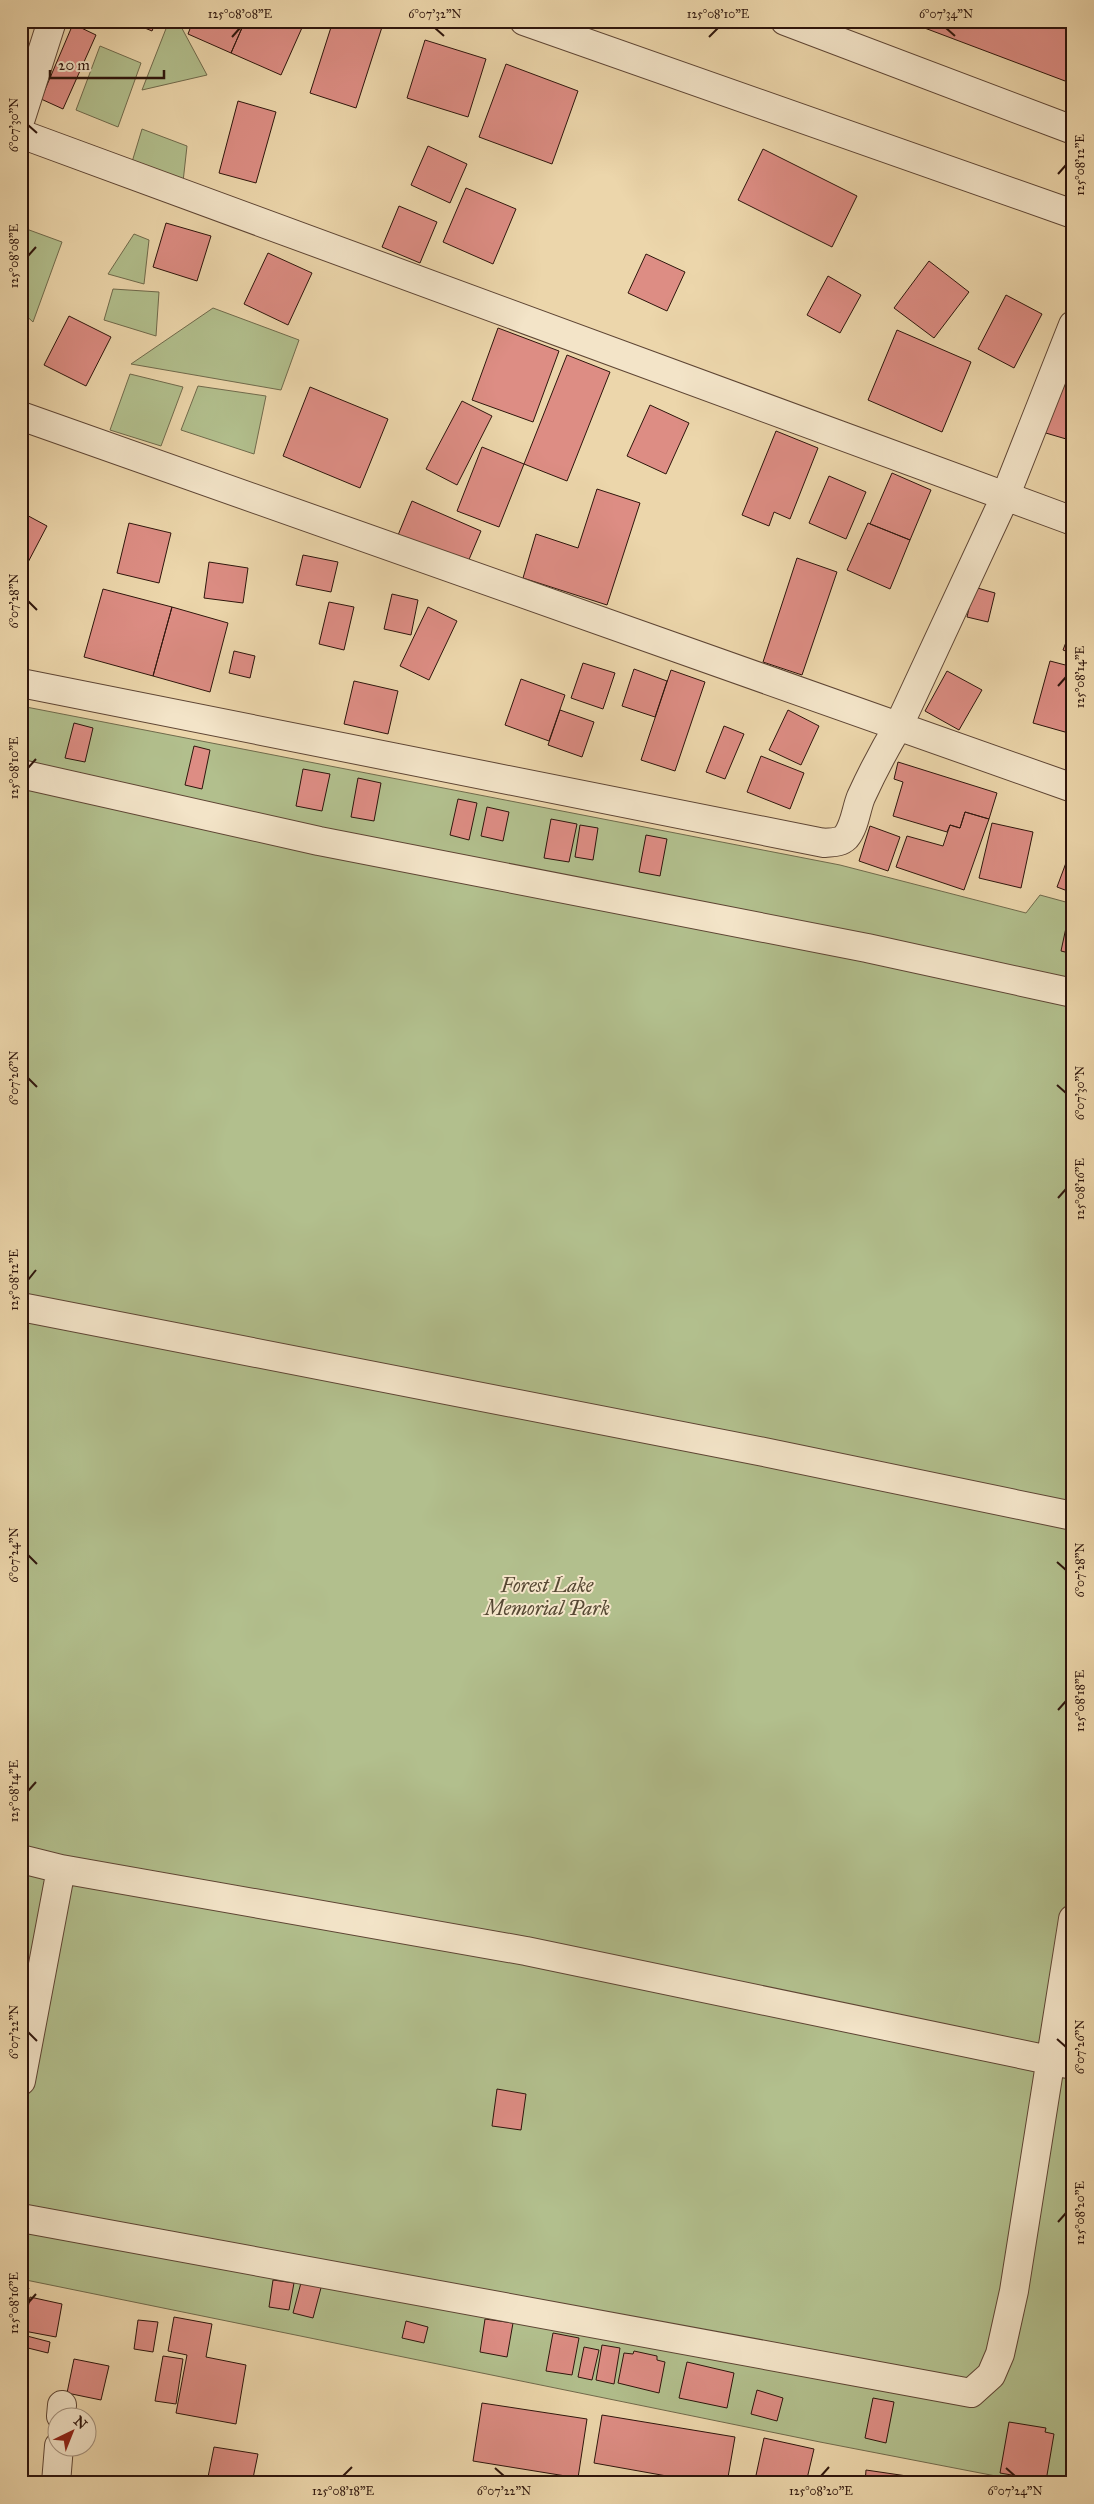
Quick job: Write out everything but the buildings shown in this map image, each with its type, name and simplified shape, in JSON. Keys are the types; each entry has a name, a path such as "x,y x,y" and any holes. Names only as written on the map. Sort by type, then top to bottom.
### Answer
{"street":[{"path":"21,118 52,21"},
{"path":"524,21 1073,214"},
{"path":"785,21 1073,130"},
{"path":"21,134 1004,498 1073,521"},
{"path":"21,683 824,843 838,842 846,837 854,821 860,798 883,751 899,725 1004,498 1073,325"},
{"path":"21,416 1073,788"},
{"path":"21,774 319,841 867,948 1073,993"},
{"path":"21,1307 764,1452 1073,1516"},
{"path":"21,1859 61,1869 526,1951 1062,2063"},
{"path":"21,2081 24,2049 61,1869"},
{"path":"21,2218 971,2393 990,2376 1000,2354 1014,2291 1062,2063 1073,1919"},
{"path":"56,2483 58,2456"}],"green space":[{"path":"169,21 178,21 207,75 142,90"},
{"path":"100,46 141,63 118,127 76,110"},
{"path":"142,129 187,146 183,182 132,162"},
{"path":"21,227 62,242 33,322 21,311"},
{"path":"134,234 149,240 144,284 108,274"},
{"path":"113,289 159,292 156,336 104,320"},
{"path":"213,308 299,340 281,390 131,364"},
{"path":"130,374 183,387 161,446 110,430"},
{"path":"198,386 266,396 254,454 181,430"},
{"name":"Forest Lake Memorial Park","path":"21,706 840,865 1026,913 1040,895 1073,904 1073,2483 1032,2483 820,2442 21,2279"}]}
